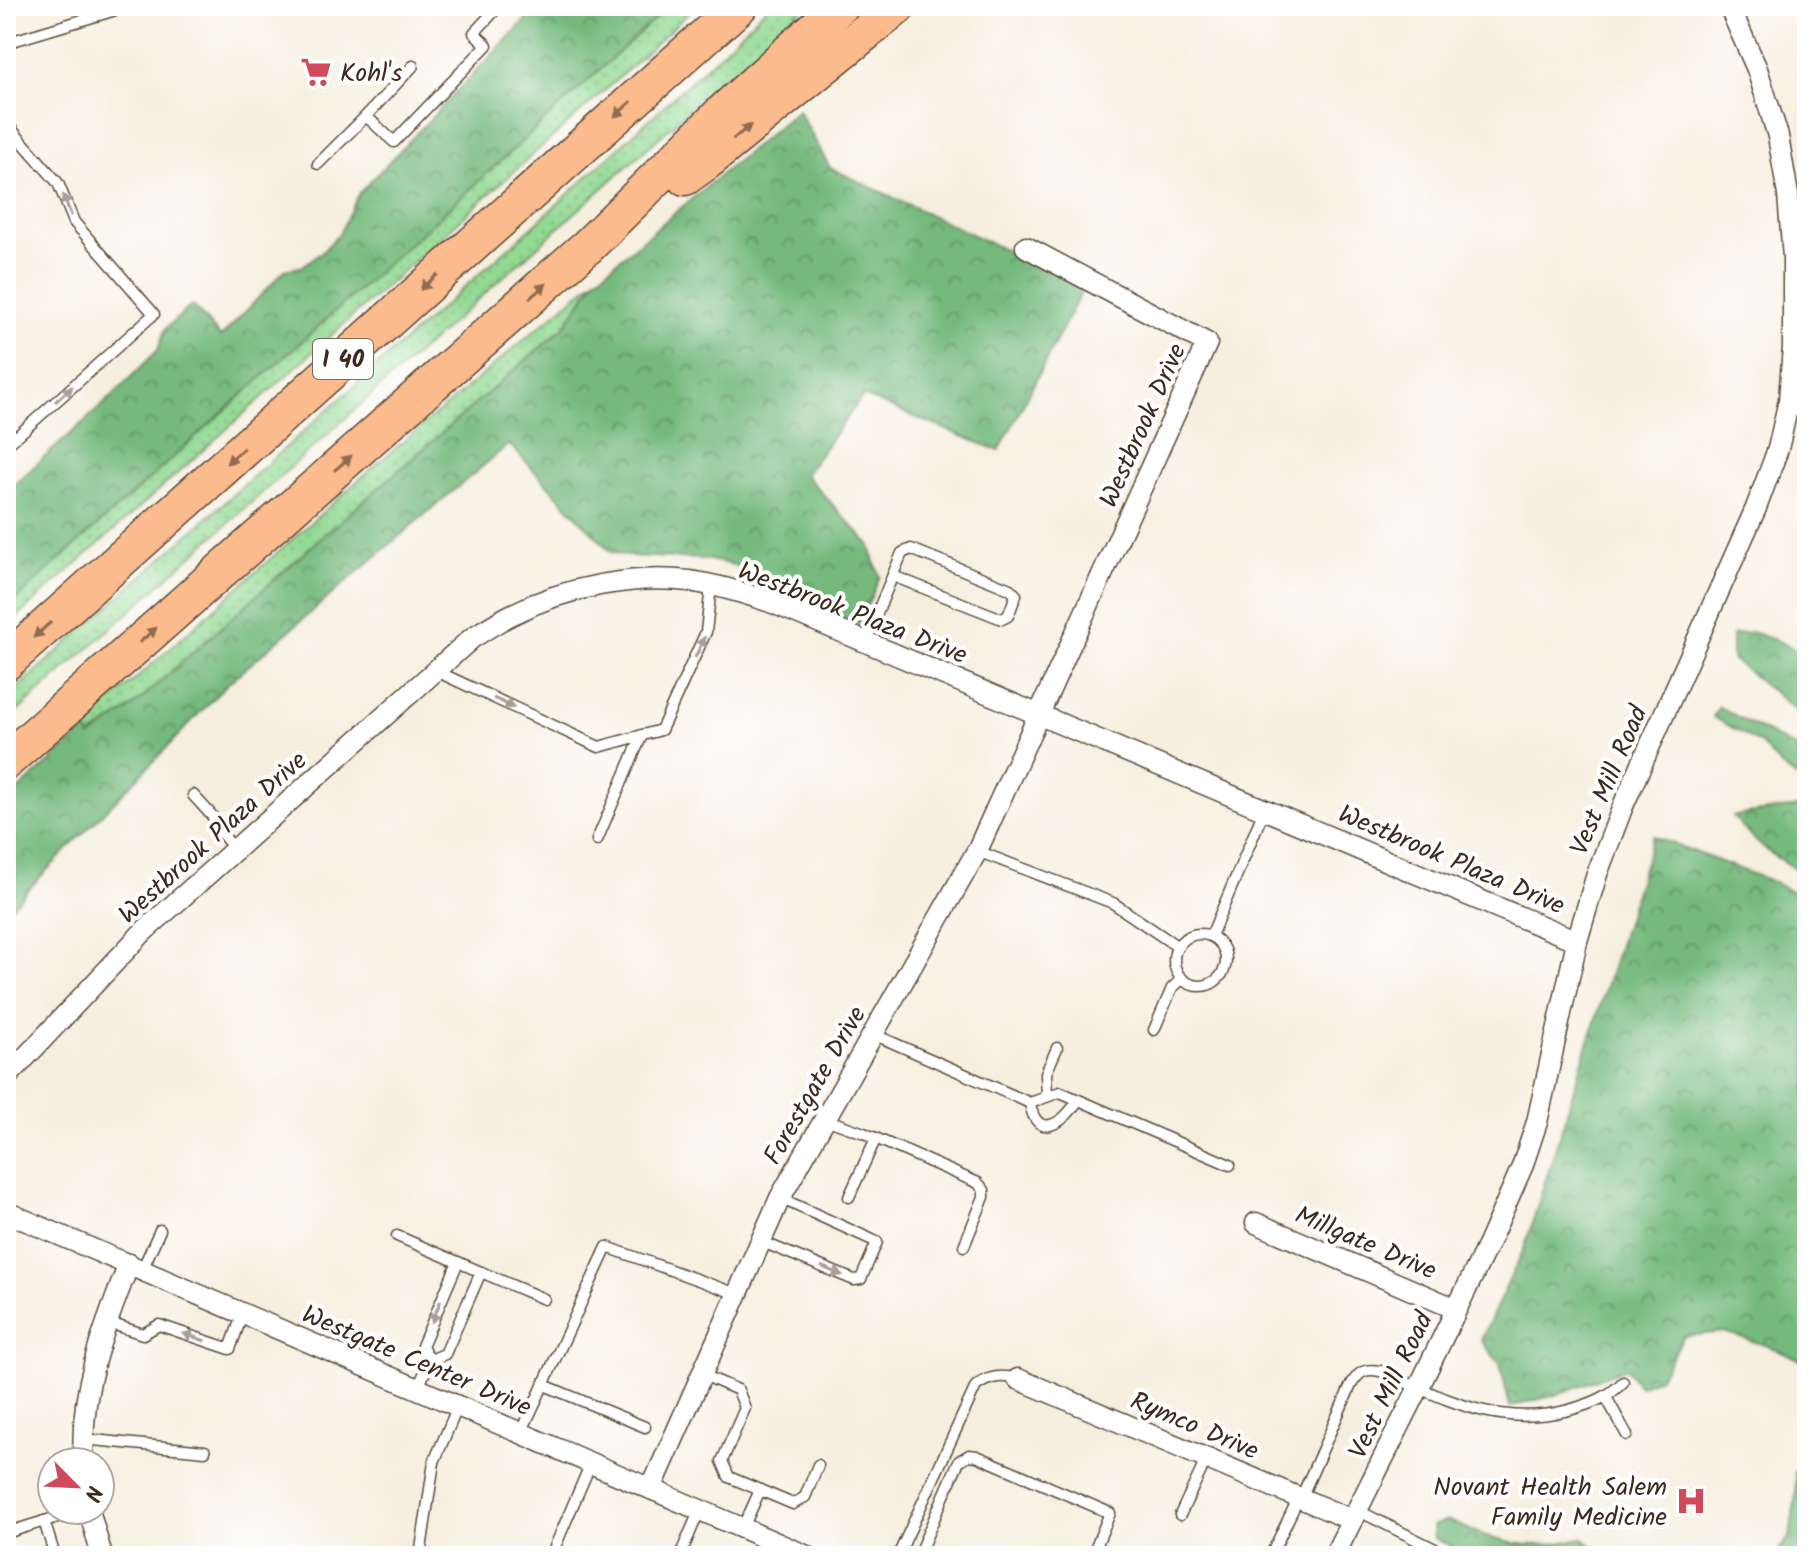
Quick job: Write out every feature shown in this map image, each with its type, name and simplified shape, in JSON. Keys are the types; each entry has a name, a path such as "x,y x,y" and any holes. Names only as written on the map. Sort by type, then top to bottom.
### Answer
{"highway":[{"path":"681,57 727,6"},
{"name":"I 40","path":"6,662 739,6"},
{"path":"6,761 589,245 722,113 840,6"},
{"path":"589,245 706,162 898,6"}],"street":[{"name":"Vest Mill Road","path":"1334,1556 1419,1387 1511,1192 1537,1122 1577,941 1597,874 1623,806 1756,508 1778,449 1789,400 1800,258 1778,136 1757,69 1729,6"},
{"name":"Westbrook Drive","path":"1026,247 1207,343 1039,715"},
{"name":"Westbrook Plaza Drive","path":"6,1078 143,932 472,638 514,613 544,600 588,587 635,581 689,581 738,591 773,603 1577,941"},
{"name":"Forestgate Drive","path":"651,1489 780,1198 977,851 1039,715"},
{"name":"Westgate Center Drive","path":"6,1212 807,1556"},
{"name":"Millgate Drive","path":"1256,1223 1456,1309"},
{"path":"83,1446 84,1408 99,1340 135,1267"},
{"name":"Rymco Drive","path":"1018,1379 1300,1498 1354,1515"},
{"path":"94,1526 102,1556"}],"lane":[{"path":"6,43 129,6"},
{"path":"366,116 394,142 487,45 474,33 499,6"},
{"path":"318,164 413,66"},
{"path":"6,123 58,183 74,222 154,314 6,446"},
{"path":"865,642 902,553 911,549 1010,589 1016,595 1008,616 1002,619 893,576"},
{"path":"434,670 599,747 661,730 706,632 711,586"},
{"path":"597,840 642,735"},
{"path":"193,795 215,819 219,830 235,850"},
{"path":"1211,936 1265,808"},
{"path":"977,851 1113,903 1178,947"},
{"path":"1193,934 1211,936 1224,947 1224,972 1211,984 1194,986 1182,979 1176,970 1174,961 1178,947 1193,934"},
{"path":"1154,1030 1172,988 1182,979"},
{"path":"873,1034 1030,1103 1060,1092 1230,1165"},
{"path":"1047,1096 1046,1073 1057,1048"},
{"path":"1030,1103 1034,1119 1048,1125 1066,1117 1078,1100"},
{"path":"825,1119 978,1183 984,1190 984,1197 964,1246"},
{"path":"849,1197 876,1138"},
{"path":"760,1241 854,1280 861,1279 877,1242 780,1198"},
{"path":"135,1267 160,1230"},
{"path":"397,1236 544,1299"},
{"path":"521,1433 607,1247 737,1294"},
{"path":"430,1360 422,1346 458,1262"},
{"path":"418,1388 430,1360 445,1354 481,1272"},
{"path":"106,1322 143,1334 159,1325 230,1349 243,1313"},
{"path":"1272,1553 1358,1373 1368,1369 1380,1371 1476,1410 1519,1417 1554,1414 1595,1402 1623,1382"},
{"path":"701,1374 738,1390 745,1408 722,1461 729,1477 793,1504 805,1497 818,1465"},
{"path":"898,1556 976,1386 995,1377 1018,1379"},
{"path":"544,1385 645,1427"},
{"path":"1606,1397 1627,1435"},
{"path":"420,1556 434,1462 458,1406"},
{"path":"83,1439 205,1451"},
{"path":"936,1556 919,1553 959,1461 969,1455 1110,1513 1092,1556"},
{"path":"1180,1515 1207,1458"},
{"path":"551,1556 591,1463"},
{"path":"743,1528 760,1490"},
{"path":"680,1556 700,1509"},
{"path":"1354,1515 1449,1556"},
{"path":"6,1533 36,1524"},
{"path":"46,1526 55,1556"}],"green space":[{"path":"539,6 669,6 6,608 6,492 106,402 158,350 165,329 192,305 221,337 285,270 300,267 321,253 339,234 360,192"},
{"path":"669,6 696,6 6,627 6,608"},
{"path":"768,6 806,6 6,722 6,698 562,200"},
{"path":"798,110 830,168 1084,287 999,451 863,396 805,475 869,544 880,577 859,624 785,594 734,565 705,559 627,556 611,552 509,444 226,685 6,912 6,801 86,729 90,737 131,708 564,327 596,279"},
{"path":"596,279 564,327 131,708 89,737 84,725 371,469"},
{"path":"1751,632 1807,656 1807,715 1796,710 1732,659 1732,635"},
{"path":"1719,707 1807,754 1807,785 1780,765 1761,744 1713,717"},
{"path":"1807,785 1807,875 1767,850 1733,816 1804,806"},
{"path":"1653,836 1768,880 1807,899 1807,1363 1724,1332 1684,1336 1659,1378 1639,1386 1626,1368 1555,1395 1510,1407 1500,1364 1481,1340 1524,1249"},
{"path":"1807,1460 1807,1556 1774,1556 1790,1537 1796,1493 1795,1472"},
{"path":"1447,1520 1510,1543 1537,1545 1582,1538 1599,1551 1600,1556 1471,1556 1434,1538 1433,1526"}],"place":[{"name":"Kohl's","path":"316,72"},
{"name":"Novant Health Salem Family Medicine","path":"1691,1501"}]}
